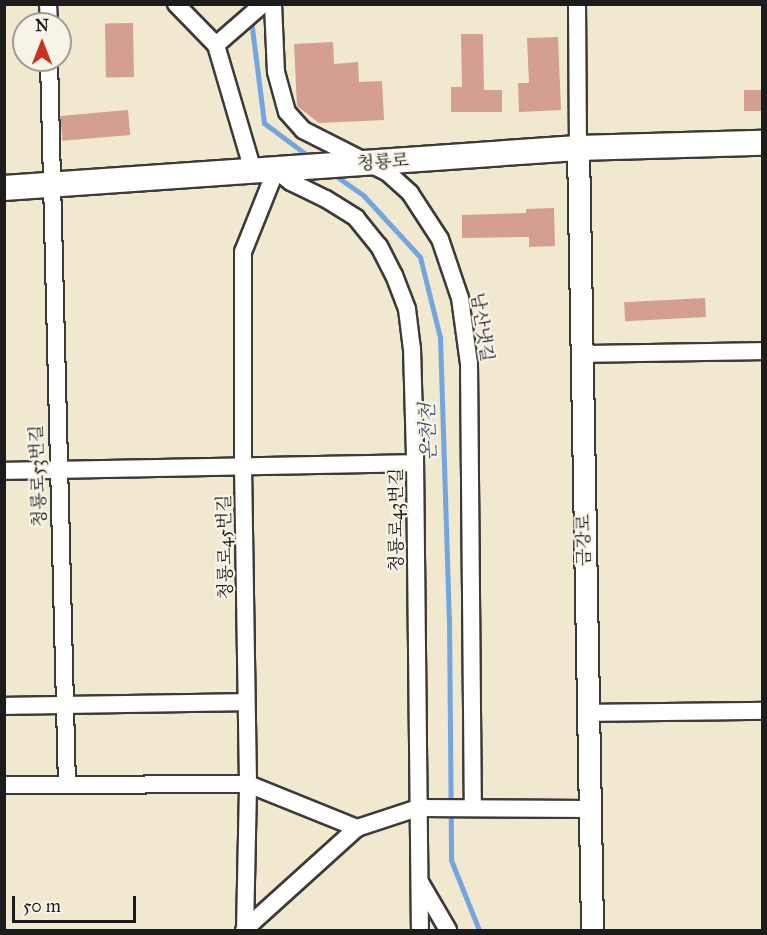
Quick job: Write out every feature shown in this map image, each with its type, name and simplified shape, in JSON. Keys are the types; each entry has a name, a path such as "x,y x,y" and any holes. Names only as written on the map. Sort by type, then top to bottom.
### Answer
{"main road":[{"name":"청룡로","path":"4,188 578,148 762,143"}],"street":[{"path":"176,4 216,45 264,170"},
{"path":"216,45 263,4"},
{"name":"남산냇길","path":"273,4 276,72 287,112 303,130 388,173 410,193 440,239 460,298 469,364 470,808"},
{"path":"577,4 578,148"},
{"name":"청룡로53번길","path":"49,72 57,470 67,784"},
{"name":"금강로","path":"578,148 591,930"},
{"name":"청룡로43번길","path":"264,170 326,199 356,218 379,246 394,275 407,309 412,348 425,808 420,881 420,930"},
{"name":"청룡로45번길","path":"244,930 248,784 243,466 243,252 264,170"},
{"path":"581,354 762,351"},
{"path":"4,471 415,463"},
{"path":"4,706 246,702"},
{"path":"588,713 762,711"},
{"path":"4,785 248,784 357,828"},
{"path":"244,930 357,828 425,808 589,809"},
{"path":"420,881 448,930"}],"building":[{"path":"105,23 133,23 134,77 106,77"},
{"path":"461,34 483,34 484,90 502,90 502,112 451,112 451,87 462,87"},
{"path":"558,37 561,110 519,112 518,83 529,83 527,38"},
{"path":"333,42 334,64 358,62 359,82 382,81 384,120 319,123 297,106 294,44"},
{"path":"744,90 762,90 762,111 744,111"},
{"path":"128,110 130,135 62,141 60,116"},
{"path":"554,208 555,246 529,247 529,237 462,238 462,215 526,213 526,209"},
{"path":"705,298 706,317 625,321 624,302"}],"waterway":[{"name":"온천천","path":"249,4 264,123 311,158"},
{"name":"온천천","path":"333,174 364,196 420,257 440,337 449,618 451,860 479,930"}]}
